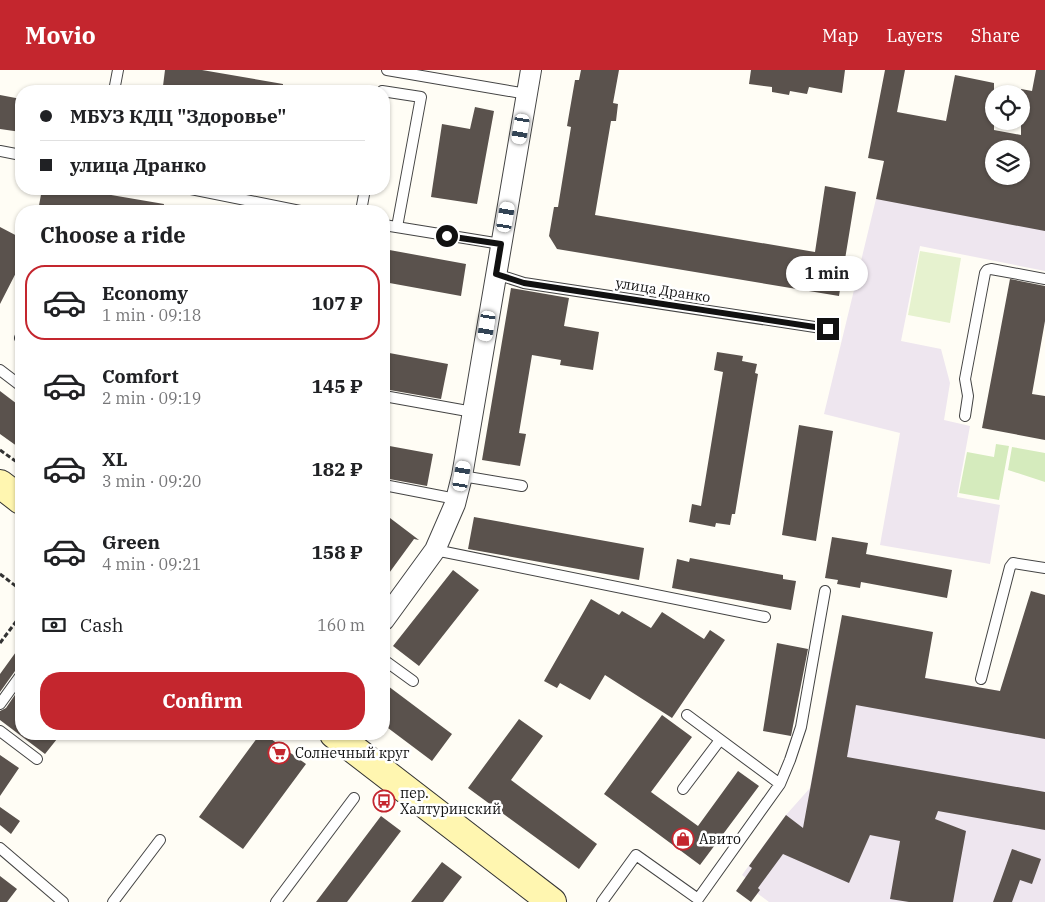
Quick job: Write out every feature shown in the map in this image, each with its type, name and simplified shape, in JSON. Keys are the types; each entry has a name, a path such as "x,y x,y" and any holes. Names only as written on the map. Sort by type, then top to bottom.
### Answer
{"main road":[{"path":"0,484 15,495"},
{"path":"342,740 552,902"}],"street":[{"path":"390,612 435,550 456,499 462,476 530,70"}],"lane":[{"path":"115,85 118,70"},
{"path":"386,70 526,94"},
{"path":"390,92 421,98 397,227"},
{"path":"0,151 15,154"},
{"path":"217,195 260,205"},
{"path":"390,226 501,244"},
{"path":"964,416 968,396 965,379 984,273 991,269 1045,279"},
{"name":"улица Дранко","path":"496,274 524,283 828,329"},
{"path":"0,370 15,381"},
{"path":"390,397 473,412"},
{"path":"462,476 522,486"},
{"path":"390,487 456,499"},
{"path":"435,550 765,617"},
{"path":"981,679 1010,567 1013,563 1018,562 1045,568"},
{"path":"602,902 636,855 698,899 780,784 801,727 825,591"},
{"path":"390,664 413,681"},
{"path":"0,704 15,683"},
{"path":"686,715 780,784"},
{"path":"0,731 37,759"},
{"path":"683,789 720,740"},
{"path":"276,902 354,798"},
{"path":"113,902 160,840"},
{"path":"0,848 63,902"}],"path":[{"path":"0,450 15,461"},
{"path":"0,574 15,585"},
{"path":"0,643 15,623"}],"shaded area":[{"path":"876,199 1045,200 1045,271 920,246 901,341 941,349 950,383 944,420 970,426 957,497 1000,505 990,564 880,545 900,433 824,414"},
{"path":"833,661 1045,699 1045,902 769,902 757,893 759,888 742,875 786,815 810,788"}],"green space":[{"path":"920,251 961,258 950,323 908,315"},
{"path":"996,444 1009,446 999,500 959,493 967,452 994,457"},
{"path":"1012,447 1045,453 1045,482 1008,470"}],"building":[{"path":"165,70 202,70 283,84 283,85 163,85"},
{"path":"581,70 619,70 613,103 618,104 616,121 611,121 595,215 815,252 825,186 856,192 839,296 557,249 549,236 554,207 558,207 571,127 567,126 575,80 579,80"},
{"path":"751,70 845,70 842,93 809,87 807,94 790,91 789,95 772,92 772,87 749,84"},
{"path":"885,70 905,70 897,112 946,121 955,75 994,83 994,85 985,85 985,130 1021,135 1021,130 1030,130 1030,91 1032,91 1036,70 1045,70 1045,231 876,199 884,161 868,158"},
{"path":"0,95 15,98 15,131 0,129"},
{"path":"475,107 494,111 477,204 431,197 442,124 470,129"},
{"path":"41,195 111,195 164,204 164,205 39,205"},
{"path":"0,227 15,235 15,275 0,304"},
{"path":"390,250 466,264 461,296 390,283"},
{"path":"1010,279 1045,286 1045,321 1032,394 1045,396 1045,440 982,428"},
{"path":"511,288 569,298 564,326 599,332 593,370 560,365 561,360 532,355 519,433 526,434 520,466 482,460"},
{"path":"717,352 743,356 742,361 757,364 755,373 758,374 735,514 732,514 730,525 716,523 715,527 689,522 692,504 701,506 723,372 714,370"},
{"path":"390,353 448,364 441,399 390,390"},
{"path":"0,391 15,402 15,445 0,434"},
{"path":"799,425 833,431 816,541 782,535"},
{"path":"390,446 433,454 427,486 390,479"},
{"path":"474,517 644,548 639,580 468,549"},
{"path":"390,518 419,540 414,539 390,572"},
{"path":"832,537 868,543 866,554 952,570 947,598 861,582 860,588 837,584 838,580 825,578"},
{"path":"690,558 783,575 783,579 796,581 791,610 672,588 677,559 689,562"},
{"path":"453,570 479,590 419,666 393,646"},
{"path":"1031,591 1045,595 1045,739 856,705 847,757 1045,792 1045,830 938,811 935,819 966,831 953,902 909,902 890,899 900,841 870,835 849,883 783,854 758,888 760,890 751,902 736,891 752,868 749,866 786,815 803,828 842,615 933,632 925,678 1000,691"},
{"path":"591,599 619,615 622,611 651,628 662,612 704,639 710,630 725,640 672,718 605,675 590,700 560,683 557,688 544,681"},
{"path":"777,643 808,649 791,736 763,731"},
{"path":"15,653 15,671 0,692 0,674"},
{"path":"390,688 452,734 432,761 390,730"},
{"path":"15,695 15,731 0,720 0,711 6,708"},
{"path":"662,715 692,737 651,792 698,826 738,771 759,786 700,865 604,794"},
{"path":"519,719 543,736 511,780 597,844 579,869 468,788"},
{"path":"26,740 56,740 45,754"},
{"path":"256,740 272,740 306,764 243,849 199,817"},
{"path":"0,755 19,768 0,796"},
{"path":"0,807 20,821 11,834 0,825"},
{"path":"381,816 401,831 347,902 316,902"},
{"path":"1012,849 1041,859 1032,884 1020,880 1012,902 993,902"},
{"path":"442,862 462,877 443,902 411,902"},
{"path":"0,876 17,889 7,902 0,902"}],"place":[{"name":"Солнечный круг","path":"279,753"},
{"name":"пер. Халтуринский","path":"384,801"},
{"name":"Авито","path":"683,839"}],"route":[{"path":"447,236 501,244 496,274 524,283 828,329"}]}
